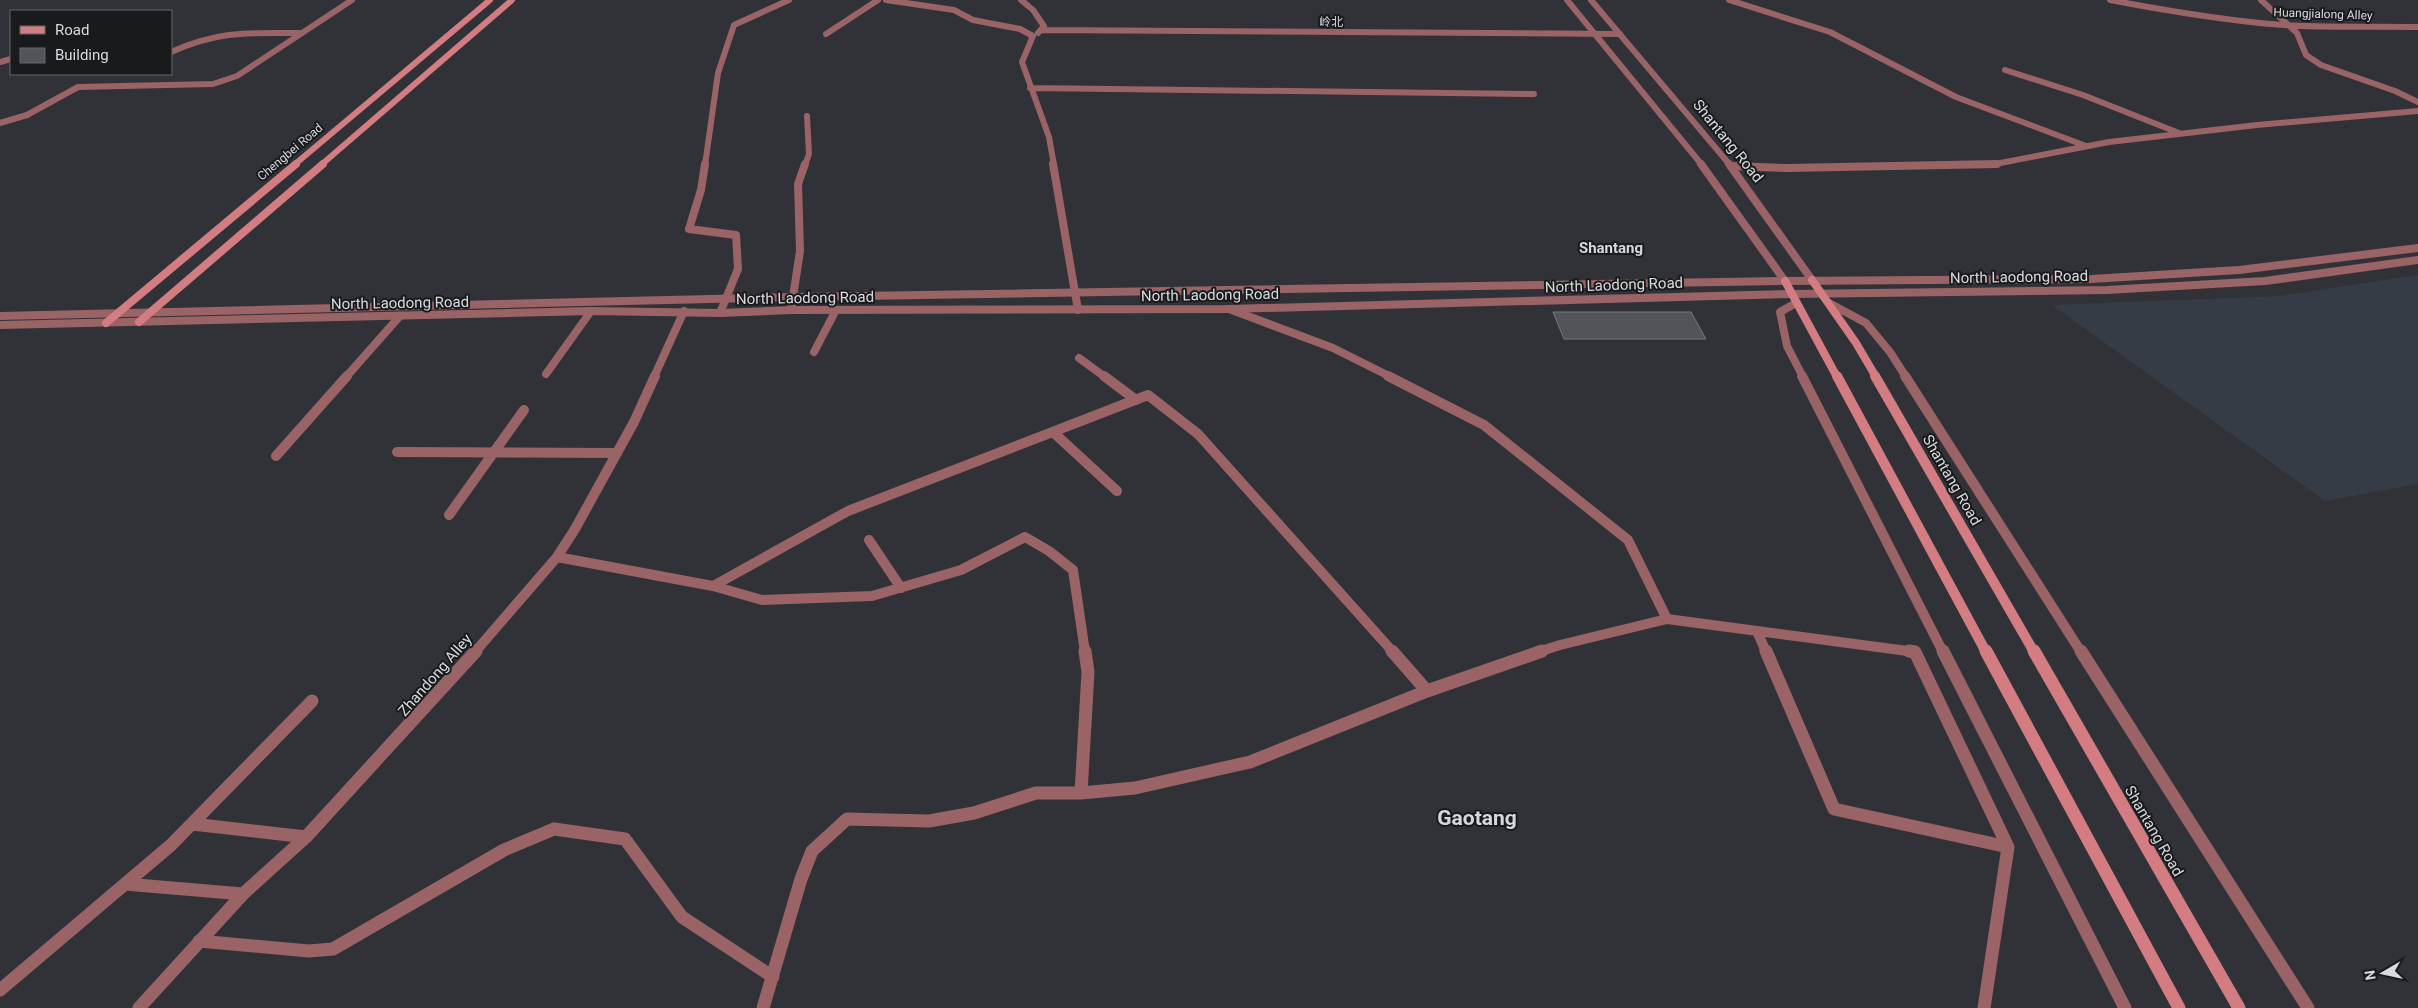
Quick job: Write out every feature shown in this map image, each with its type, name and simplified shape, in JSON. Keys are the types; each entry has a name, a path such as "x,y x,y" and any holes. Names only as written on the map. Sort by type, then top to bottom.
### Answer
{"main road":[{"name":"Chengbei Road","path":"106,323 490,0"},
{"path":"139,322 512,0"},
{"path":"1785,280 2179,1008"},
{"name":"Shantang Road","path":"1812,280 1856,343 2239,1008"}],"street":[{"path":"0,123 27,115 78,87 213,84 229,79 237,76 304,33 352,0"},
{"path":"720,313 738,269 736,235 689,229 701,190 718,73 734,25 788,0"},
{"path":"826,34 878,0"},
{"path":"886,0 954,10 973,20 1020,29 1033,36"},
{"path":"1021,0 1041,20 1042,30 1033,36 1022,62 1049,137 1078,310"},
{"path":"1568,0 1593,34 1704,167 1785,280"},
{"name":"Shantang Road","path":"1591,0 1731,166 1812,280"},
{"path":"1729,0 1830,32 1956,97 2086,146"},
{"name":"Huangjialong Alley","path":"2110,0 2197,16 2287,24 2418,27"},
{"path":"2261,0 2297,33 2306,55 2321,65 2395,91 2418,102"},
{"name":"岭北","path":"1042,30 1620,34"},
{"path":"172,52 197,40 230,33 304,33"},
{"path":"2005,70 2083,95 2179,134"},
{"path":"1030,88 1534,94"},
{"path":"1731,166 1787,168 1965,167 1990,165 2086,146 2179,134 2418,111"},
{"path":"791,310 795,298 800,251 798,184 809,154 807,116"},
{"name":"North Laodong Road","path":"0,316 726,299 1785,280 2090,279 2239,270 2418,248"},
{"name":"North Laodong Road","path":"0,325 591,311 720,313 791,310 1229,310 1794,298 1822,293 2097,290 2266,281 2418,260"},
{"path":"1794,298 1780,312 1787,346 2125,1008"},
{"path":"1829,303 1866,322 1890,352 2308,1008"},
{"path":"814,352 836,310"},
{"path":"1229,310 1333,348 1484,425 1628,540 1667,619"},
{"path":"546,374 591,311"},
{"name":"Zhandong Alley","path":"139,1008 243,894 306,838 441,692 556,557 575,529 634,422 684,311"},
{"path":"276,456 399,317"},
{"path":"1080,358 1136,400"},
{"path":"714,586 848,511 1148,395 1198,434 1427,691"},
{"path":"449,515 524,410"},
{"path":"1053,432 1117,491"},
{"path":"397,452 617,453"},
{"path":"556,557 714,586 762,600 872,596 961,570 1026,537 1049,551 1073,570 1088,672 1081,792"},
{"path":"869,540 901,588"},
{"path":"763,1008 801,879 812,851 847,819 929,821 974,813 1036,793 1135,788 1250,762 1427,691 1560,645 1667,619 1915,652 2008,847 1984,1008"},
{"path":"1757,631 1834,809 2008,847"},
{"path":"0,990 171,845 312,701"},
{"path":"192,824 306,838"},
{"path":"199,941 309,951 334,949 504,850 554,829 625,839 682,917 773,976"},
{"path":"124,884 243,894"}],"shaded area":[{"path":"2418,275 2418,484 2325,501 2052,305 2279,296"}],"building":[{"path":"1553,312 1691,312 1706,339 1564,339"}],"district":[{"name":"Shantang","path":"1611,248"},
{"name":"Gaotang","path":"1477,818"}]}
